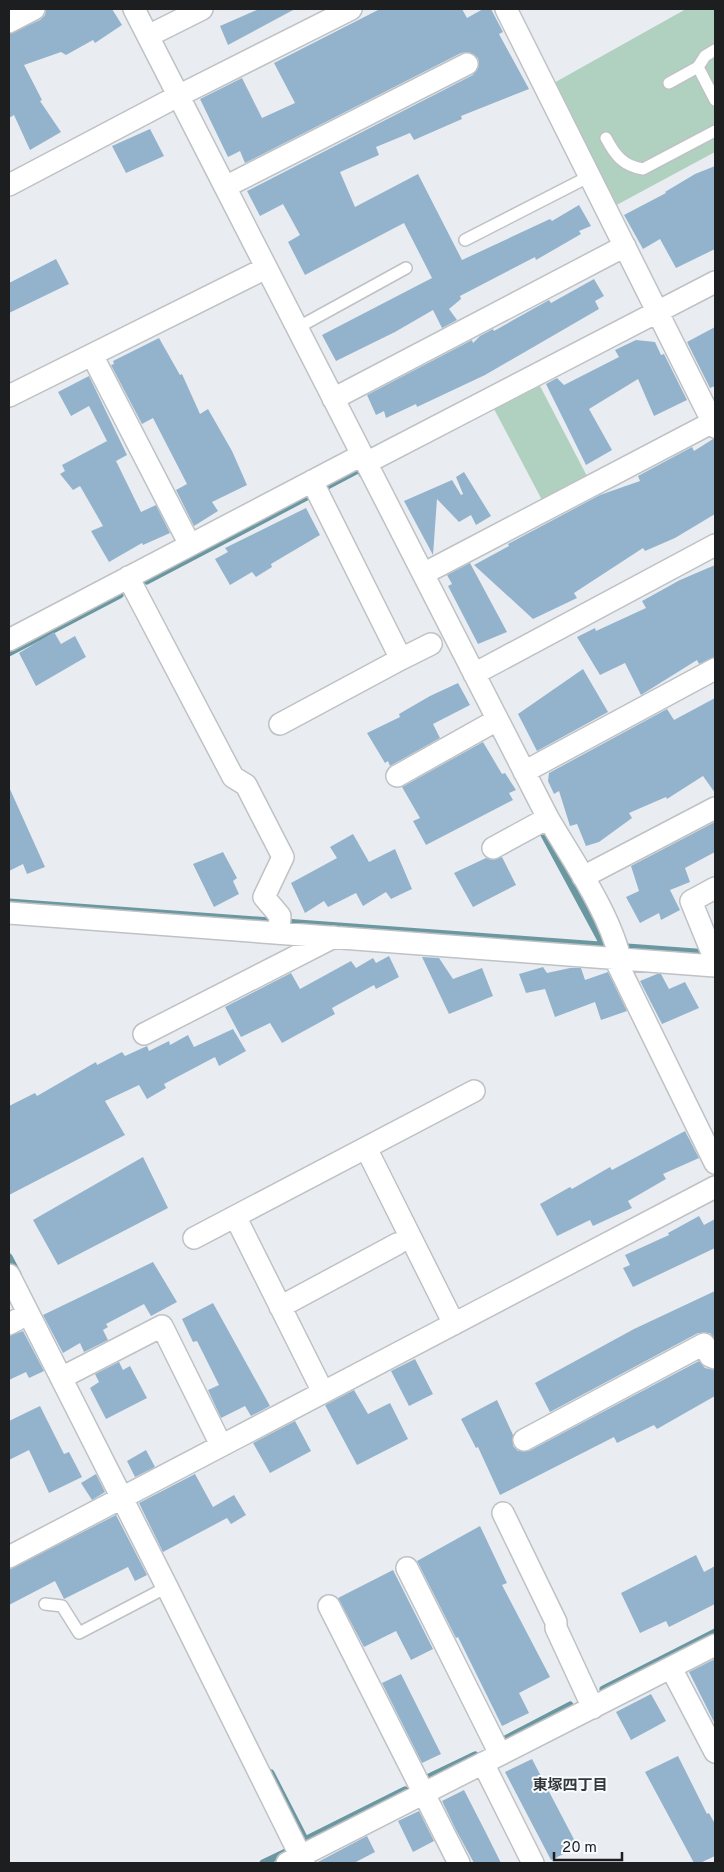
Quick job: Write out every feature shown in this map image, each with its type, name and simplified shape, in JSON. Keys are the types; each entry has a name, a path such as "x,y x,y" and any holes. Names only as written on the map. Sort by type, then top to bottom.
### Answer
{"street":[{"path":"9,22 34,9"},
{"path":"134,9 497,720 548,818 583,877 715,1163"},
{"path":"148,36 202,9"},
{"path":"9,185 178,96 351,9"},
{"path":"423,574 714,424 506,9"},
{"path":"225,187 467,64"},
{"path":"333,399 625,246"},
{"path":"9,396 266,268"},
{"path":"9,640 312,481 364,459 715,282"},
{"path":"92,355 190,545"},
{"path":"312,481 401,659"},
{"path":"474,674 715,545"},
{"path":"128,577 233,777 246,785 283,856 264,897 280,925"},
{"path":"280,724 431,644"},
{"path":"524,772 715,669"},
{"path":"397,776 497,720"},
{"path":"583,877 715,808"},
{"path":"493,848 548,818"},
{"path":"9,913 280,925 334,937 617,950 714,958 691,901 715,888"},
{"path":"144,1034 334,937"},
{"path":"194,1238 236,1218 474,1091"},
{"path":"366,1148 454,1324"},
{"path":"9,1557 715,1187"},
{"path":"236,1218 323,1392"},
{"path":"280,1307 397,1244"},
{"path":"9,1275 167,1587 297,1861 423,1793 715,1645"},
{"path":"9,1324 28,1314"},
{"path":"61,1378 162,1326 221,1445"},
{"path":"524,1440 704,1344 710,1356 715,1358"},
{"path":"502,1513 556,1622 556,1628 593,1708"},
{"path":"407,1568 491,1759 533,1863"},
{"path":"329,1606 459,1863"},
{"path":"671,1668 715,1752"}],"lane":[{"path":"669,83 698,67 705,56 715,50"},
{"path":"698,67 715,100"},
{"path":"606,138 615,155 631,167 643,169 715,131"},
{"path":"465,240 590,176"},
{"path":"297,328 406,268"},
{"path":"45,1604 62,1606 79,1633 167,1587"}],"green space":[{"path":"686,9 715,9 715,152 611,208 552,84"},
{"path":"540,386 588,478 543,502 494,409"}],"building":[{"path":"46,9 112,9 122,25 95,43 93,40 66,55 61,52 24,65 42,100 40,101 61,132 30,150 14,115 9,118 9,34 40,20 45,15"},
{"path":"259,9 295,9 228,45 220,26"},
{"path":"380,9 462,9 467,18 483,9 491,9 503,32 499,34 529,89 461,116 462,119 414,140 410,133 376,147 379,155 340,172 355,207 418,174 462,260 550,219 552,221 579,205 591,226 579,231 581,234 536,260 535,257 460,296 461,299 449,309 457,320 442,328 433,310 395,332 336,361 322,335 432,278 404,223 305,275 288,242 300,235 283,204 260,216 247,191 473,75 479,65 478,58 468,52 461,53 245,163 240,151 228,157 200,99 242,78 262,118 295,103 274,63"},
{"path":"150,129 164,156 126,173 112,146"},
{"path":"715,166 715,249 676,268 660,239 643,249 624,215 666,193 695,174"},
{"path":"56,259 69,284 9,313 9,283"},
{"path":"594,279 604,296 595,301 599,309 485,375 417,407 416,404 386,418 384,411 376,415 367,395 472,340 473,343 480,336 493,329 494,331 549,300 551,303"},
{"path":"715,327 715,386 710,388 687,342"},
{"path":"159,338 180,375 182,374 200,414 208,409 232,451 247,485 212,502 218,511 194,526 176,490 187,484 153,418 142,424 111,365 114,364 113,361"},
{"path":"636,340 655,342 661,355 664,354 687,400 654,416 638,379 589,409 612,450 586,465 546,384 557,378 564,385 619,357 615,350"},
{"path":"89,376 127,455 116,461 141,512 156,505 170,533 143,545 142,543 109,562 91,531 103,526 80,486 73,490 60,474 65,471 62,465 107,441 89,406 71,416 58,392"},
{"path":"715,439 715,514 675,538 645,551 643,548 574,593 577,598 533,619 474,565 509,546 508,544 600,495 640,481 638,476 692,447 694,451"},
{"path":"464,472 491,516 476,525 471,515 459,522 437,499 433,555 404,501 452,480 461,495 463,494 456,477"},
{"path":"306,508 320,535 271,564 272,567 256,577 252,572 230,585 215,559 228,552 225,548"},
{"path":"470,563 507,632 478,644 448,586 452,584 447,575"},
{"path":"715,565 715,657 699,664 697,660 641,695 625,663 600,675 577,637 595,628 596,631 646,608 642,601 680,580"},
{"path":"54,632 61,644 75,636 86,657 36,686 19,653"},
{"path":"583,669 608,712 537,751 518,714"},
{"path":"458,683 470,705 433,724 440,738 390,766 388,761 385,763 367,733 400,717 399,714 430,696"},
{"path":"715,698 715,793 703,776 667,799 666,797 629,813 632,818 599,842 586,846 577,824 570,826 559,791 554,794 548,781 549,773 667,709 674,720"},
{"path":"483,742 502,774 505,773 516,790 509,793 513,800 426,845 413,821 420,818 402,787"},
{"path":"9,787 45,867 27,874 23,864 9,871"},
{"path":"715,822 715,852 685,868 690,882 670,890 680,910 661,920 659,913 640,923 626,897 639,891 631,866"},
{"path":"353,834 369,862 395,849 412,889 391,899 386,892 363,906 356,893 328,907 324,901 305,913 291,883 337,858 330,847"},
{"path":"223,852 237,878 233,881 239,894 214,907 193,864"},
{"path":"502,857 516,885 473,907 454,873 486,858 493,860"},
{"path":"389,956 399,977 376,989 374,985 332,1008 335,1014 282,1043 270,1023 241,1037 225,1007 291,973 300,989 351,961 356,968 373,958 376,963"},
{"path":"422,957 439,958 453,979 482,968 493,996 449,1014"},
{"path":"543,967 547,973 570,968 581,968 585,980 608,972 627,1011 601,1020 595,1002 555,1017 545,989 526,993 519,974"},
{"path":"661,974 669,989 685,982 699,1008 662,1024 640,981"},
{"path":"233,1029 246,1051 219,1066 215,1057 164,1084 166,1088 147,1099 139,1085 105,1101 125,1135 9,1195 9,1106 35,1093 37,1096 96,1062 97,1065 122,1052 125,1056 147,1046 149,1051 169,1041 170,1045 188,1035 194,1047"},
{"path":"685,1131 699,1158 663,1174 666,1179 628,1201 632,1208 593,1226 590,1220 557,1236 540,1204 570,1187 572,1189 610,1167 612,1170"},
{"path":"143,1157 168,1208 58,1265 33,1220"},
{"path":"699,1216 704,1225 715,1219 715,1248 633,1287 623,1268 630,1265 625,1255 669,1235 668,1233"},
{"path":"153,1262 177,1302 151,1316 144,1304 106,1324 108,1327 103,1330 108,1340 84,1352 80,1343 63,1353 43,1315"},
{"path":"715,1291 715,1339 710,1333 698,1333 550,1412 535,1383 634,1329"},
{"path":"213,1303 270,1406 251,1416 245,1406 221,1418 208,1390 219,1385 197,1341 193,1342 182,1319"},
{"path":"23,1331 44,1371 29,1378 26,1372 9,1380 9,1336"},
{"path":"415,1359 433,1394 409,1406 391,1371"},
{"path":"699,1361 705,1368 715,1370 715,1396 657,1429 654,1425 617,1443 614,1437 500,1495 478,1447 476,1448 461,1419 497,1400 513,1435 513,1446 518,1451 529,1451"},
{"path":"119,1362 123,1370 130,1366 147,1398 106,1419 90,1388 99,1382 95,1374"},
{"path":"354,1390 368,1414 390,1403 408,1439 357,1465 325,1405"},
{"path":"40,1406 64,1454 69,1452 82,1477 49,1493 29,1450 9,1460 9,1421"},
{"path":"295,1421 311,1451 270,1473 253,1443"},
{"path":"146,1450 155,1467 135,1477 127,1461"},
{"path":"96,1474 105,1492 92,1500 81,1483"},
{"path":"195,1474 213,1507 234,1495 246,1515 231,1524 227,1518 163,1552 139,1503"},
{"path":"116,1515 147,1575 135,1581 128,1567 64,1599 55,1581 9,1605 9,1570"},
{"path":"480,1526 507,1583 502,1585 550,1677 519,1693 529,1713 502,1726 458,1637 456,1638 417,1561"},
{"path":"696,1555 704,1572 715,1566 715,1604 669,1627 666,1621 640,1633 621,1593"},
{"path":"393,1570 433,1649 411,1660 396,1631 364,1647 338,1598"},
{"path":"715,1659 715,1724 689,1672"},
{"path":"401,1674 441,1754 422,1763 382,1683"},
{"path":"651,1694 666,1721 631,1740 616,1712"},
{"path":"678,1756 707,1814 709,1813 715,1824 715,1856 700,1863 694,1863 645,1772"},
{"path":"532,1759 578,1847 551,1860 505,1772"},
{"path":"464,1790 501,1863 474,1863 456,1830 442,1801"},
{"path":"419,1811 434,1841 413,1852 398,1821"},
{"path":"367,1836 375,1852 354,1863 316,1863"}],"waterway":[{"path":"147,581 360,469 362,474"},
{"path":"9,653 120,595"},
{"path":"542,831 604,946"},
{"path":"9,902 709,953"},
{"path":"9,1257 18,1274"},
{"path":"603,1689 715,1632"},
{"path":"505,1739 570,1705"},
{"path":"425,1779 475,1755"},
{"path":"271,1773 307,1843"},
{"path":"303,1841 405,1790"},
{"path":"263,1863 286,1852"}],"district":[{"name":"東塚四丁目","path":"570,1786"}]}
